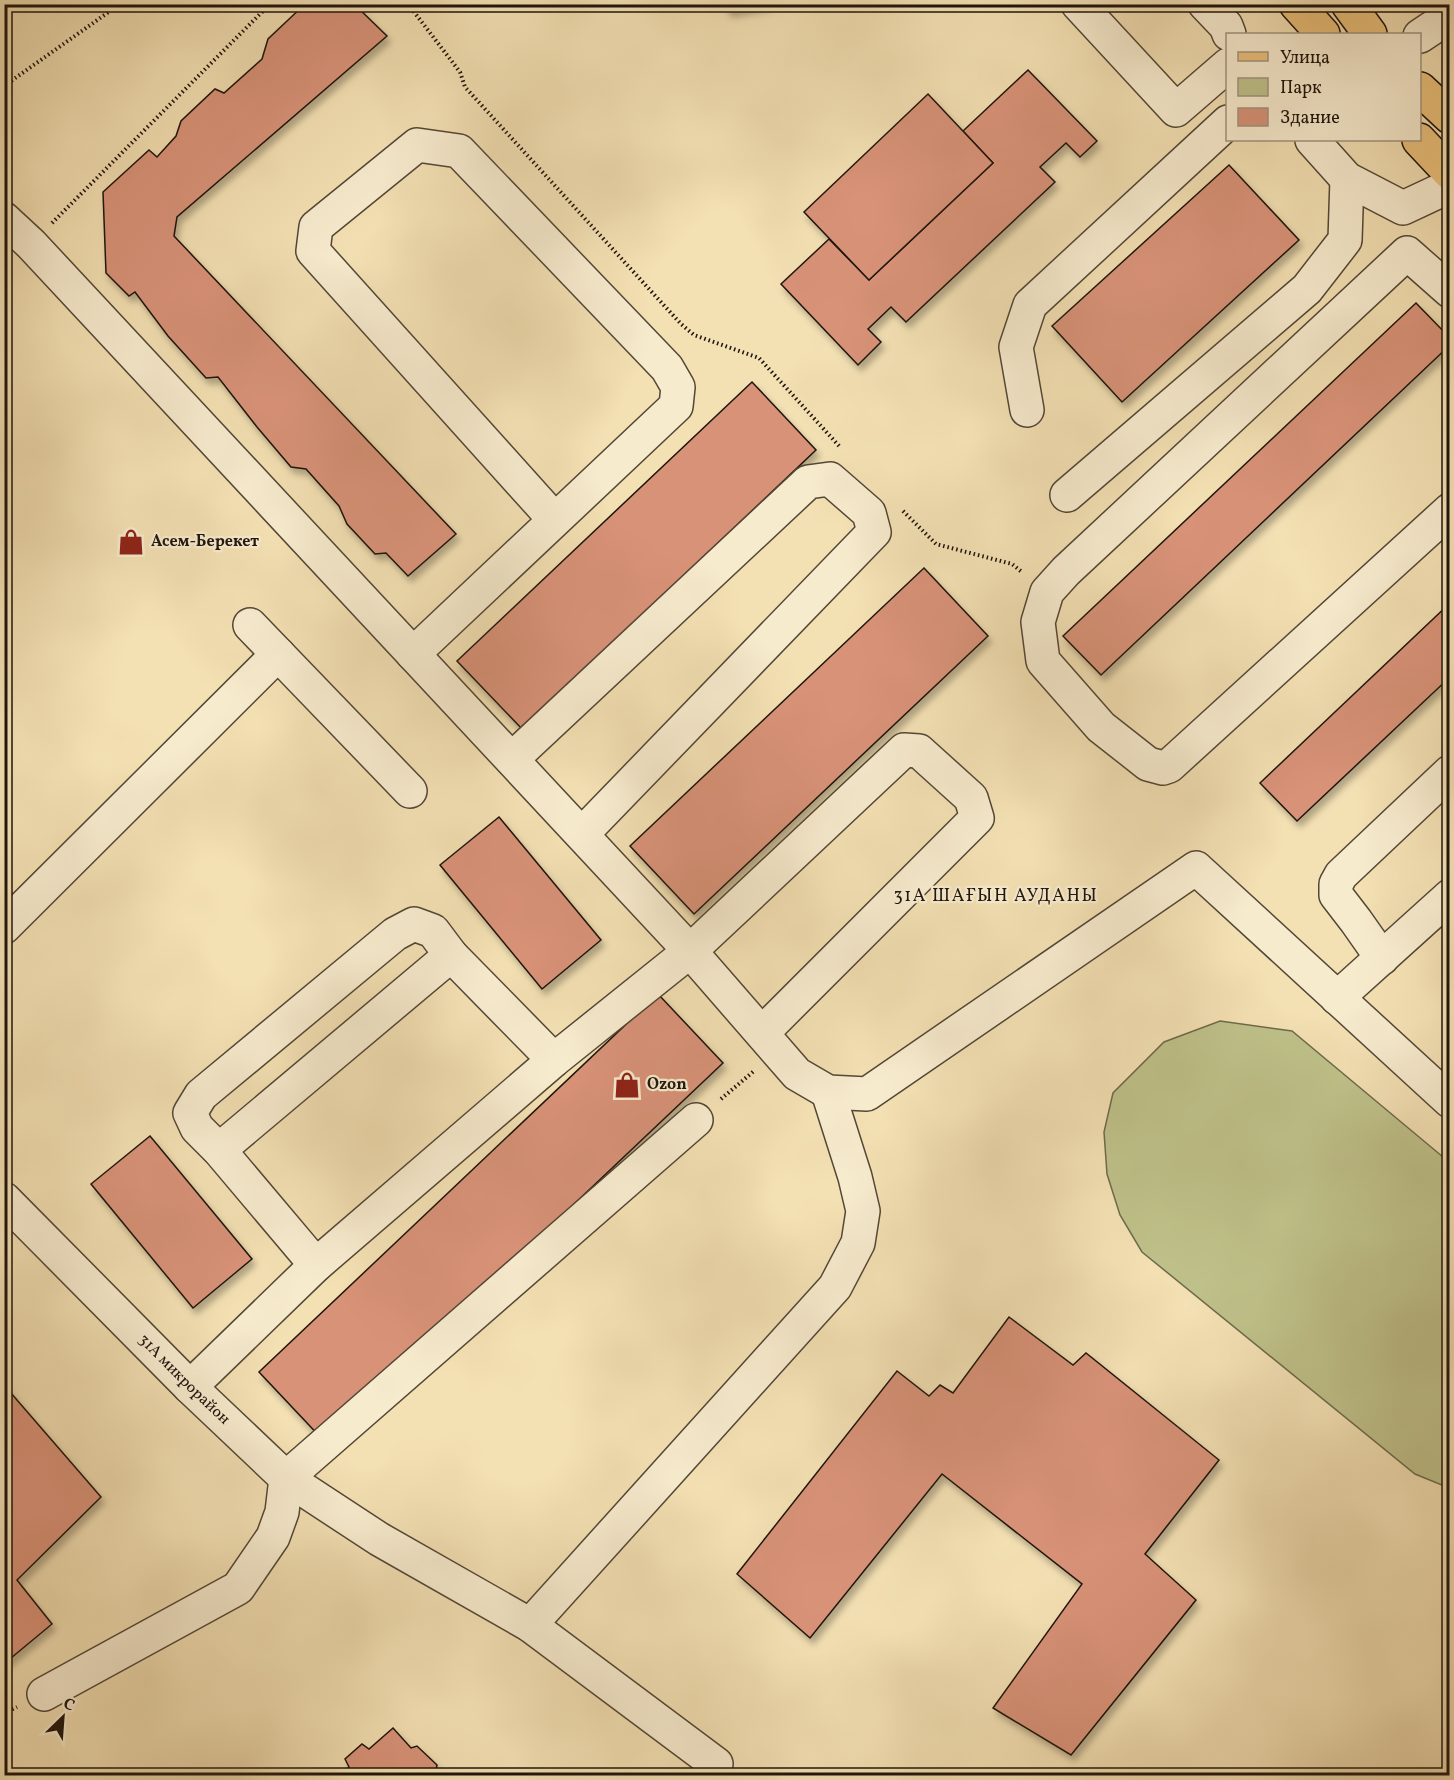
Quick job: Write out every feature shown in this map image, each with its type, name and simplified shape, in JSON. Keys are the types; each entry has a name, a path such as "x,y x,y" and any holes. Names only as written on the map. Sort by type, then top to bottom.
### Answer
{"main road":[{"path":"1348,4 1369,33"},
{"path":"1421,91 1449,117"},
{"path":"1420,141 1449,173"}],"street":[{"path":"1078,4 1176,110 1226,65"},
{"path":"1205,4 1226,26 1229,33"},
{"path":"1421,35 1449,16"},
{"path":"1027,410 1016,347 1030,305 1226,123"},
{"path":"1313,141 1347,179 1403,208 1449,186"},
{"path":"413,654 676,406 678,387 667,368 459,151 417,145 316,227 313,251 555,520"},
{"path":"1067,495 1307,290 1345,240 1347,179"},
{"path":"4,219 31,244 582,834 690,951 797,1074 828,1092 867,1094 1196,868 1449,1101"},
{"path":"1449,291 1407,253 1075,563 1047,592 1038,622 1043,661 1101,727 1148,764 1163,768 1169,766 1449,510"},
{"path":"512,759 808,482 830,479 869,513 874,532 582,834"},
{"path":"250,625 410,791"},
{"path":"4,927 278,654"},
{"path":"190,1387 316,1265 554,1060 690,951 904,750 919,751 971,798 977,818 770,1042"},
{"path":"1382,958 1336,895 1336,884 1341,875 1449,772"},
{"path":"1337,998 1449,896"},
{"path":"316,1265 219,1150 197,1128 190,1113 201,1095 395,934 414,924 433,931 451,955 554,1060"},
{"path":"219,1150 451,955"},
{"path":"530,1625 835,1287 858,1243 863,1211 855,1177 828,1092"},
{"path":"44,1694 237,1588 273,1538 282,1512 286,1478 696,1120"},
{"name":"31А микрорайон","path":"4,1199 190,1387 286,1478 380,1539 530,1625 718,1772"}],"path":[{"path":"4,87 120,4"},
{"path":"31,244 270,4"},
{"path":"408,4 460,72 465,87 681,324 694,335 759,358 843,451"},
{"path":"902,510 936,544 1012,564 1047,592"},
{"path":"696,1120 770,1042"}],"green space":[{"path":"1220,1021 1292,1031 1449,1162 1449,1488 1415,1474 1142,1252 1120,1215 1107,1174 1104,1132 1113,1093 1164,1042"}],"building":[{"path":"305,4 316,7 318,4 354,4 387,36 177,217 174,236 456,534 408,576 386,553 375,554 347,524 339,506 306,469 291,467 218,377 206,378 168,336 135,292 129,296 106,273 103,192 149,150 157,157 176,136 181,121 215,89 224,93 262,59 268,39"},
{"path":"724,4 769,4 729,11"},
{"path":"1028,70 1097,141 1080,157 1066,143 1040,167 1055,182 906,322 891,307 868,329 881,342 858,365 781,284 829,239 869,280 993,163 963,131"},
{"path":"928,94 993,163 869,280 804,212"},
{"path":"1229,165 1299,240 1122,402 1052,326"},
{"path":"1416,303 1450,338 1450,345 1101,675 1063,636"},
{"path":"752,382 816,450 522,729 457,661"},
{"path":"924,568 988,636 694,914 630,846"},
{"path":"1450,603 1450,677 1297,821 1260,783"},
{"path":"499,817 601,940 542,989 440,865"},
{"path":"658,994 723,1063 324,1441 259,1372"},
{"path":"150,1136 252,1259 193,1308 91,1184"},
{"path":"1009,1317 1073,1365 1086,1353 1219,1460 1145,1554 1196,1600 1071,1755 993,1708 1082,1584 942,1474 810,1638 737,1574 897,1371 929,1396 940,1385 953,1393"},
{"path":"4,1385 101,1497 17,1580 52,1624 5,1663"},
{"path":"393,1728 411,1748 417,1746 437,1765 435,1776 339,1776 349,1767 345,1759 362,1744 369,1749"}],"place":[{"name":"Асем-Берекет","path":"131,542"},
{"name":"Ozon","path":"627,1085"}],"district":[{"name":"31А ШАҒЫН АУДАНЫ","path":"996,896"}]}
